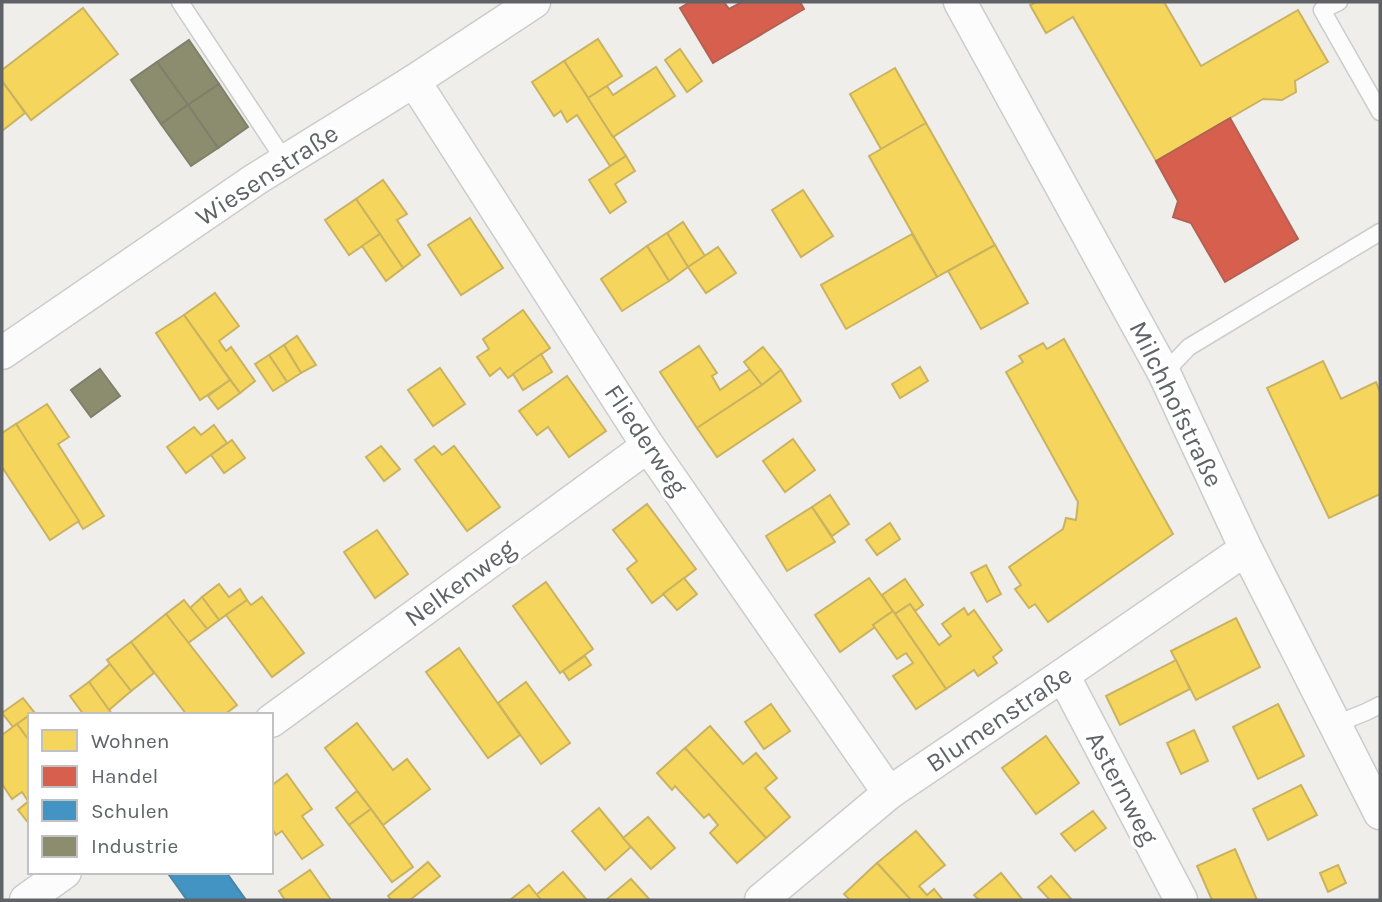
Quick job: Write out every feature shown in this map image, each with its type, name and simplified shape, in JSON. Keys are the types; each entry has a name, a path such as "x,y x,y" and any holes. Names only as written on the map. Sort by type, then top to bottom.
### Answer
{"street":[{"name":"Wiesenstraße","path":"2,353 285,161 534,2"},
{"name":"Milchhofstraße","path":"960,2 1164,373 1246,549 1380,813"},
{"name":"Fliederweg","path":"414,81 648,446 889,793"},
{"name":"Nelkenweg","path":"273,720 648,446"},
{"name":"Blumenstraße","path":"761,900 889,793 1246,549"},
{"name":"Asternweg","path":"1063,675 1181,900"},
{"path":"26,900 62,874"}],"lane":[{"path":"180,2 285,161"},
{"path":"1339,2 1322,10 1379,109"},
{"path":"1164,373 1189,347 1380,232"},
{"path":"1336,724 1380,705"}],"building: Wohnen":[{"path":"1037,2 1164,2 1201,66 1298,10 1328,62 1295,81 1296,92 1282,100 1263,99 1156,161 1073,17 1046,33 1030,5"},
{"path":"83,8 118,54 31,120 2,81 2,70"},
{"path":"598,39 622,76 588,98 564,61"},
{"path":"680,49 702,81 687,92 665,60"},
{"path":"564,61 626,156 610,166 577,115 567,122 561,111 554,116 532,82"},
{"path":"656,67 675,96 613,137 588,98 607,86 613,95"},
{"path":"895,68 926,123 881,149 850,94"},
{"path":"2,81 25,113 2,131"},
{"path":"926,123 995,245 937,277 869,156"},
{"path":"626,156 635,171 615,184 626,202 610,213 589,180"},
{"path":"383,180 407,214 397,220 420,255 403,268 356,199"},
{"path":"803,190 833,236 801,257 772,210"},
{"path":"356,199 380,234 349,255 325,220"},
{"path":"470,218 503,268 461,295 428,245"},
{"path":"683,222 705,256 688,267 667,233"},
{"path":"667,233 688,267 669,281 647,246"},
{"path":"380,234 403,268 386,281 362,246"},
{"path":"912,234 937,277 846,329 821,285"},
{"path":"995,245 1028,303 981,329 948,271"},
{"path":"647,246 669,281 622,311 601,279"},
{"path":"718,247 736,273 706,293 688,267"},
{"path":"215,293 239,326 219,341 226,351 231,347 255,381 240,393 184,315"},
{"path":"523,310 550,348 508,378 500,368 490,376 477,357 489,349 483,339"},
{"path":"184,315 230,380 200,400 156,333"},
{"path":"297,336 316,365 301,373 284,345"},
{"path":"1064,339 1173,534 1048,622 1035,604 1029,608 1015,589 1021,585 1009,567 1063,529 1066,518 1076,520 1078,502 1006,372 1023,362 1019,356 1043,343 1047,349"},
{"path":"284,345 301,373 287,382 269,355"},
{"path":"699,346 717,373 712,376 720,390 750,369 762,385 697,428 660,372"},
{"path":"763,347 781,370 762,385 744,362"},
{"path":"541,354 552,372 523,390 513,374"},
{"path":"269,355 287,382 273,391 255,364"},
{"path":"1323,361 1341,399 1376,382 1380,392 1380,494 1329,518 1267,388"},
{"path":"920,367 928,381 900,398 892,384"},
{"path":"440,368 465,404 433,426 408,390"},
{"path":"781,370 801,401 717,457 697,428"},
{"path":"567,376 606,431 569,457 548,427 537,435 519,411"},
{"path":"230,380 240,393 218,409 208,396"},
{"path":"47,404 69,437 58,444 104,516 83,529 16,424"},
{"path":"16,424 79,521 50,540 2,467 2,433"},
{"path":"214,425 227,443 186,473 167,447 194,427 201,435"},
{"path":"793,439 815,470 785,492 763,461"},
{"path":"232,440 245,458 224,473 211,455"},
{"path":"381,446 400,469 384,481 366,457"},
{"path":"434,446 442,455 454,446 500,507 467,531 415,460"},
{"path":"830,495 849,524 832,536 812,507"},
{"path":"647,504 696,569 652,603 627,569 637,561 613,530"},
{"path":"812,507 835,542 787,571 766,536"},
{"path":"890,523 900,539 877,555 866,540"},
{"path":"377,530 408,574 375,598 344,552"},
{"path":"986,565 1001,594 987,602 971,573"},
{"path":"684,578 697,594 677,610 663,594"},
{"path":"869,578 893,611 840,652 815,615"},
{"path":"905,579 923,605 915,611 910,604 895,614 882,595"},
{"path":"546,582 593,649 560,673 513,606"},
{"path":"219,584 229,597 240,589 247,600 219,620 202,597"},
{"path":"202,597 219,620 207,629 190,608"},
{"path":"262,597 304,653 272,677 226,615 247,600 251,605"},
{"path":"184,600 207,629 188,643 166,614"},
{"path":"910,604 939,645 951,636 942,624 964,608 968,615 974,610 1002,650 993,657 997,663 978,676 974,670 946,689 895,614"},
{"path":"893,611 946,689 916,709 893,676 913,663 906,653 897,659 873,625"},
{"path":"166,614 237,705 227,713 185,713 131,642"},
{"path":"1236,618 1260,667 1196,700 1171,651"},
{"path":"131,642 154,673 131,691 107,660"},
{"path":"459,648 520,735 488,758 426,672"},
{"path":"585,656 591,665 569,680 563,671"},
{"path":"1176,660 1190,689 1120,725 1106,696"},
{"path":"110,664 131,691 109,710 89,682"},
{"path":"89,682 112,713 83,713 70,696"},
{"path":"526,682 570,743 541,764 498,703"},
{"path":"23,698 34,712 28,713 28,716 13,727 2,713"},
{"path":"771,704 790,731 764,749 745,722"},
{"path":"1278,704 1304,756 1258,779 1233,727"},
{"path":"28,716 28,739 17,724"},
{"path":"357,723 393,770 407,759 430,789 383,825 325,748"},
{"path":"17,724 28,739 28,801 22,792 12,799 2,784 2,735"},
{"path":"710,726 743,764 756,753 777,778 765,788 790,817 766,838 685,748"},
{"path":"1194,730 1208,761 1181,774 1167,743"},
{"path":"1046,736 1079,783 1036,814 1002,768"},
{"path":"685,748 766,838 737,863 710,833 718,825 709,814 704,818 675,786 672,790 657,773"},
{"path":"287,774 312,809 302,816 323,845 302,859 282,831 276,835 273,830 273,784"},
{"path":"1301,785 1317,815 1268,840 1253,809"},
{"path":"357,791 371,809 349,825 336,808"},
{"path":"28,802 28,822 18,810"},
{"path":"599,808 631,847 605,870 572,831"},
{"path":"371,809 413,867 392,882 349,825"},
{"path":"1093,811 1106,828 1075,851 1061,834"},
{"path":"648,817 675,848 651,869 623,838"},
{"path":"916,831 945,865 919,886 927,895 934,889 943,900 911,900 877,863"},
{"path":"1235,849 1257,900 1212,900 1197,866"},
{"path":"428,862 440,876 410,900 391,900 388,896"},
{"path":"877,863 911,900 850,900 844,894"},
{"path":"1338,865 1346,883 1328,892 1320,873"},
{"path":"310,870 331,900 285,900 279,891"},
{"path":"563,872 587,900 541,900 536,895"},
{"path":"1001,873 1022,899 979,900 974,895"},
{"path":"1051,876 1072,900 1050,900 1038,887"},
{"path":"631,879 650,900 606,900"},
{"path":"529,885 541,900 510,900"}],"building: Handel":[{"path":"690,2 724,2 729,9 742,2 800,2 804,9 713,63 680,8"},
{"path":"1230,118 1298,239 1225,282 1191,223 1173,217 1178,201 1156,161"}],"building: Schulen":[{"path":"168,874 227,874 246,900 187,900"}],"building: Industrie":[{"path":"189,40 219,84 188,105 157,62"},
{"path":"157,62 188,105 161,124 131,80"},
{"path":"219,84 248,127 218,148 188,105"},
{"path":"188,105 218,148 191,166 161,124"},
{"path":"100,369 120,396 91,417 71,390"}]}
